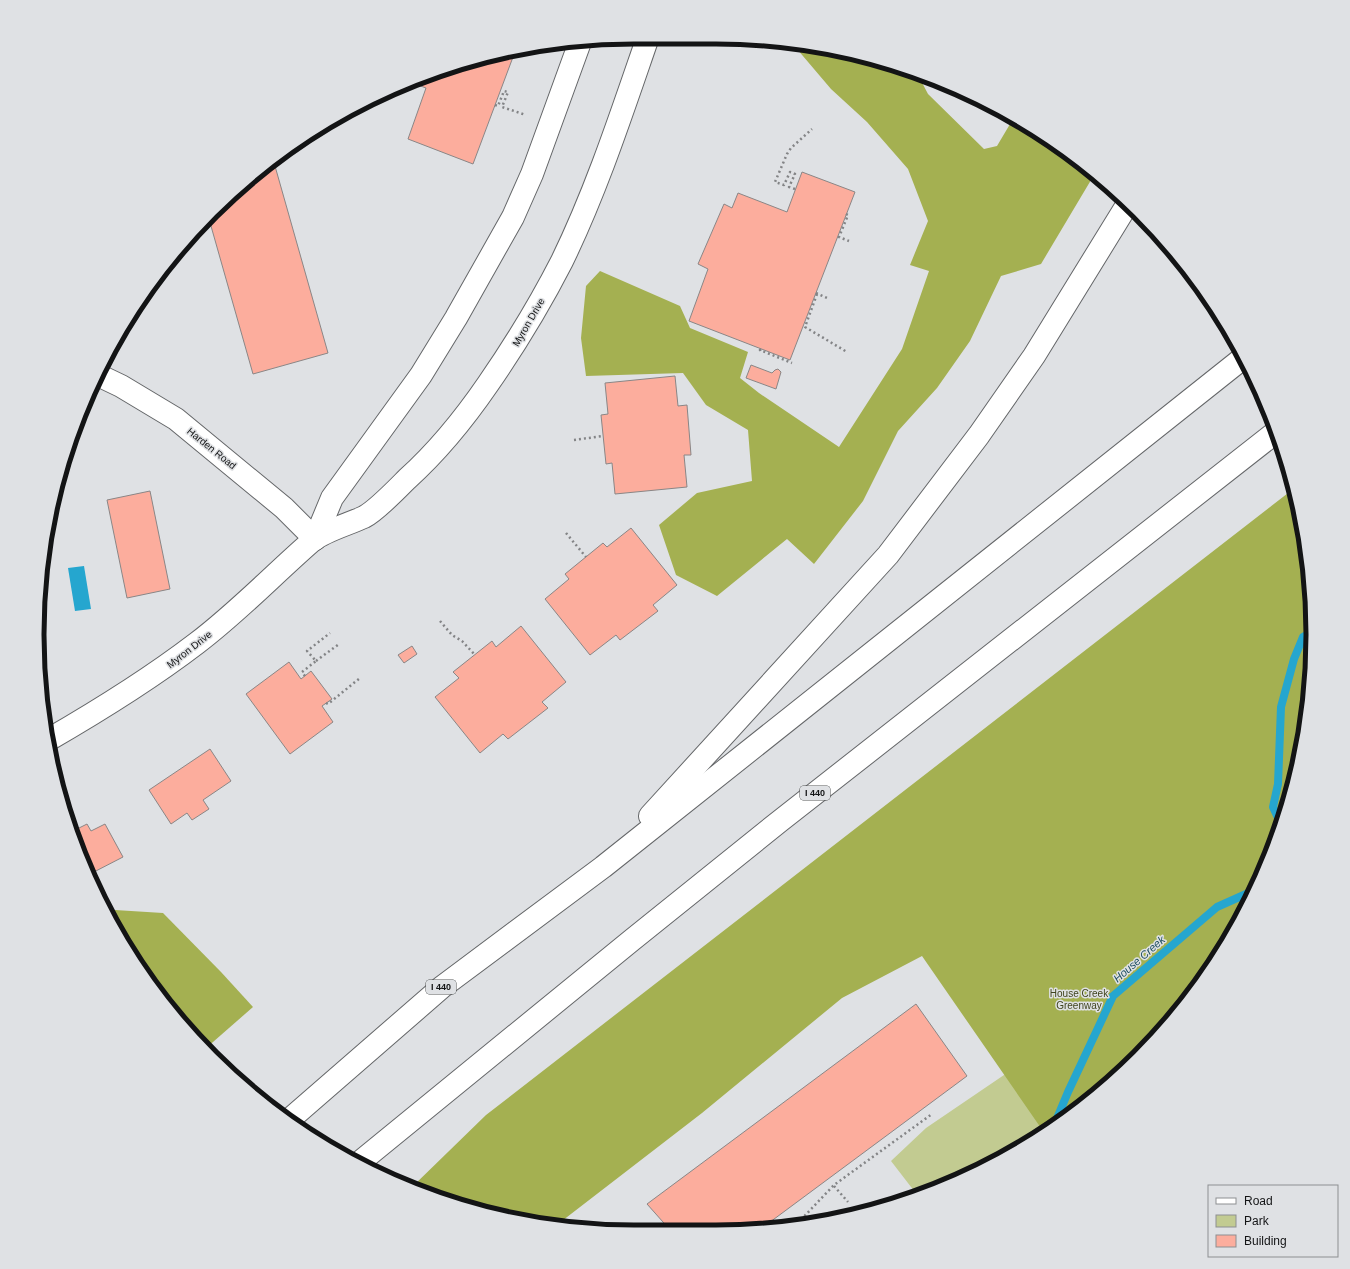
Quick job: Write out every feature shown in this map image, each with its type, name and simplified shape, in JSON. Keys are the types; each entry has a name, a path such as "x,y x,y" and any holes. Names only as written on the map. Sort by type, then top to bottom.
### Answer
{"main road":[{"name":"Myron Drive","path":"53,737 117,699 199,642 251,598 315,539 367,516 409,478 451,434 508,356 562,260 587,203 612,139 646,44"},
{"name":"Myron Drive","path":"315,539 332,498 421,375 456,318 513,217 532,174 578,47"},
{"path":"603,867 888,555 979,435 1034,356 1124,209"},
{"name":"I 440","path":"293,1116 442,987 603,867 1239,361"},
{"name":"Harden Road","path":"103,377 121,386 176,419 275,500 315,539"},
{"name":"I 440","path":"364,1159 780,821 1271,436"}],"path":[{"path":"495,105 498,106 504,91 508,92 502,107 524,115"},
{"path":"795,189 789,187 795,174 790,172 784,185 775,182 791,148 812,129"},
{"path":"846,214 848,215 839,237 849,241"},
{"path":"827,298 816,294 805,327 846,352"},
{"path":"761,348 760,350 792,362"},
{"path":"574,440 603,436"},
{"path":"566,533 586,557"},
{"path":"440,622 452,635 462,641 475,655"},
{"path":"316,662 307,651 330,633"},
{"path":"305,676 302,672 339,644"},
{"path":"326,703 328,704 360,678"},
{"path":"802,1219 834,1186 932,1114"},
{"path":"834,1186 848,1202"}],"green space":[{"path":"798,50 831,55 868,64 921,81 928,94 984,149 997,146 1011,123 1044,144 1091,180 1041,264 1001,276 970,341 937,388 898,431 863,501 814,564 787,539 717,596 676,575 659,525 697,493 752,481 748,430 706,405 683,373 586,376 581,338 586,286 600,271 680,306 690,328 748,352 740,378 759,393 839,447 902,349 929,271 910,265 928,221 908,169 867,122 831,89"},
{"name":"House Creek Greenway","path":"1289,493 1295,519 1305,596 1305,673 1295,750 1275,824 1245,896 1227,930 1184,994 1133,1052 1075,1103 1040,1127 922,956 842,998 702,1113 562,1221 519,1214 482,1205 445,1194 416,1183 486,1115"},
{"path":"1239,908 1227,930 1184,994 1133,1052 1105,1078 1075,1103 1011,1146 977,1164 914,1191 891,1161 926,1128 1004,1075"},
{"path":"115,910 163,913 253,1007 210,1045 166,994 144,963 113,911"}],"water":[{"path":"84,566 91,609 75,611 68,568"}],"building":[{"path":"513,56 473,164 408,139 426,88 419,85 445,75"},
{"path":"275,166 328,353 253,374 210,224 245,191"},
{"path":"802,172 855,192 790,360 689,321 708,269 698,264 724,204 732,208 738,193 787,212"},
{"path":"751,365 772,373 778,369 781,372 776,389 746,378"},
{"path":"675,376 678,406 687,405 691,455 684,455 687,487 615,494 612,463 606,464 601,415 608,414 605,383"},
{"path":"150,491 170,589 127,598 107,500"},
{"path":"631,528 677,585 653,605 658,611 620,640 616,635 590,655 545,599 569,579 565,574 603,543 607,547"},
{"path":"521,626 566,682 542,702 548,708 508,739 503,734 480,753 435,697 459,678 453,672 492,641 496,647"},
{"path":"412,646 417,654 404,663 398,655"},
{"path":"289,662 301,679 311,671 332,699 322,706 333,722 290,754 246,694"},
{"path":"210,749 231,781 203,800 209,809 192,820 187,813 171,824 149,790"},
{"path":"87,824 91,831 105,824 123,857 94,872 77,829"},
{"path":"916,1004 967,1076 770,1222 716,1225 666,1225 647,1204"}],"waterway":[{"name":"House Creek","path":"1277,816 1273,807 1278,784 1281,707 1294,659 1303,637 1306,635"},
{"name":"House Creek","path":"1058,1115 1113,996 1217,907 1246,894"}]}
